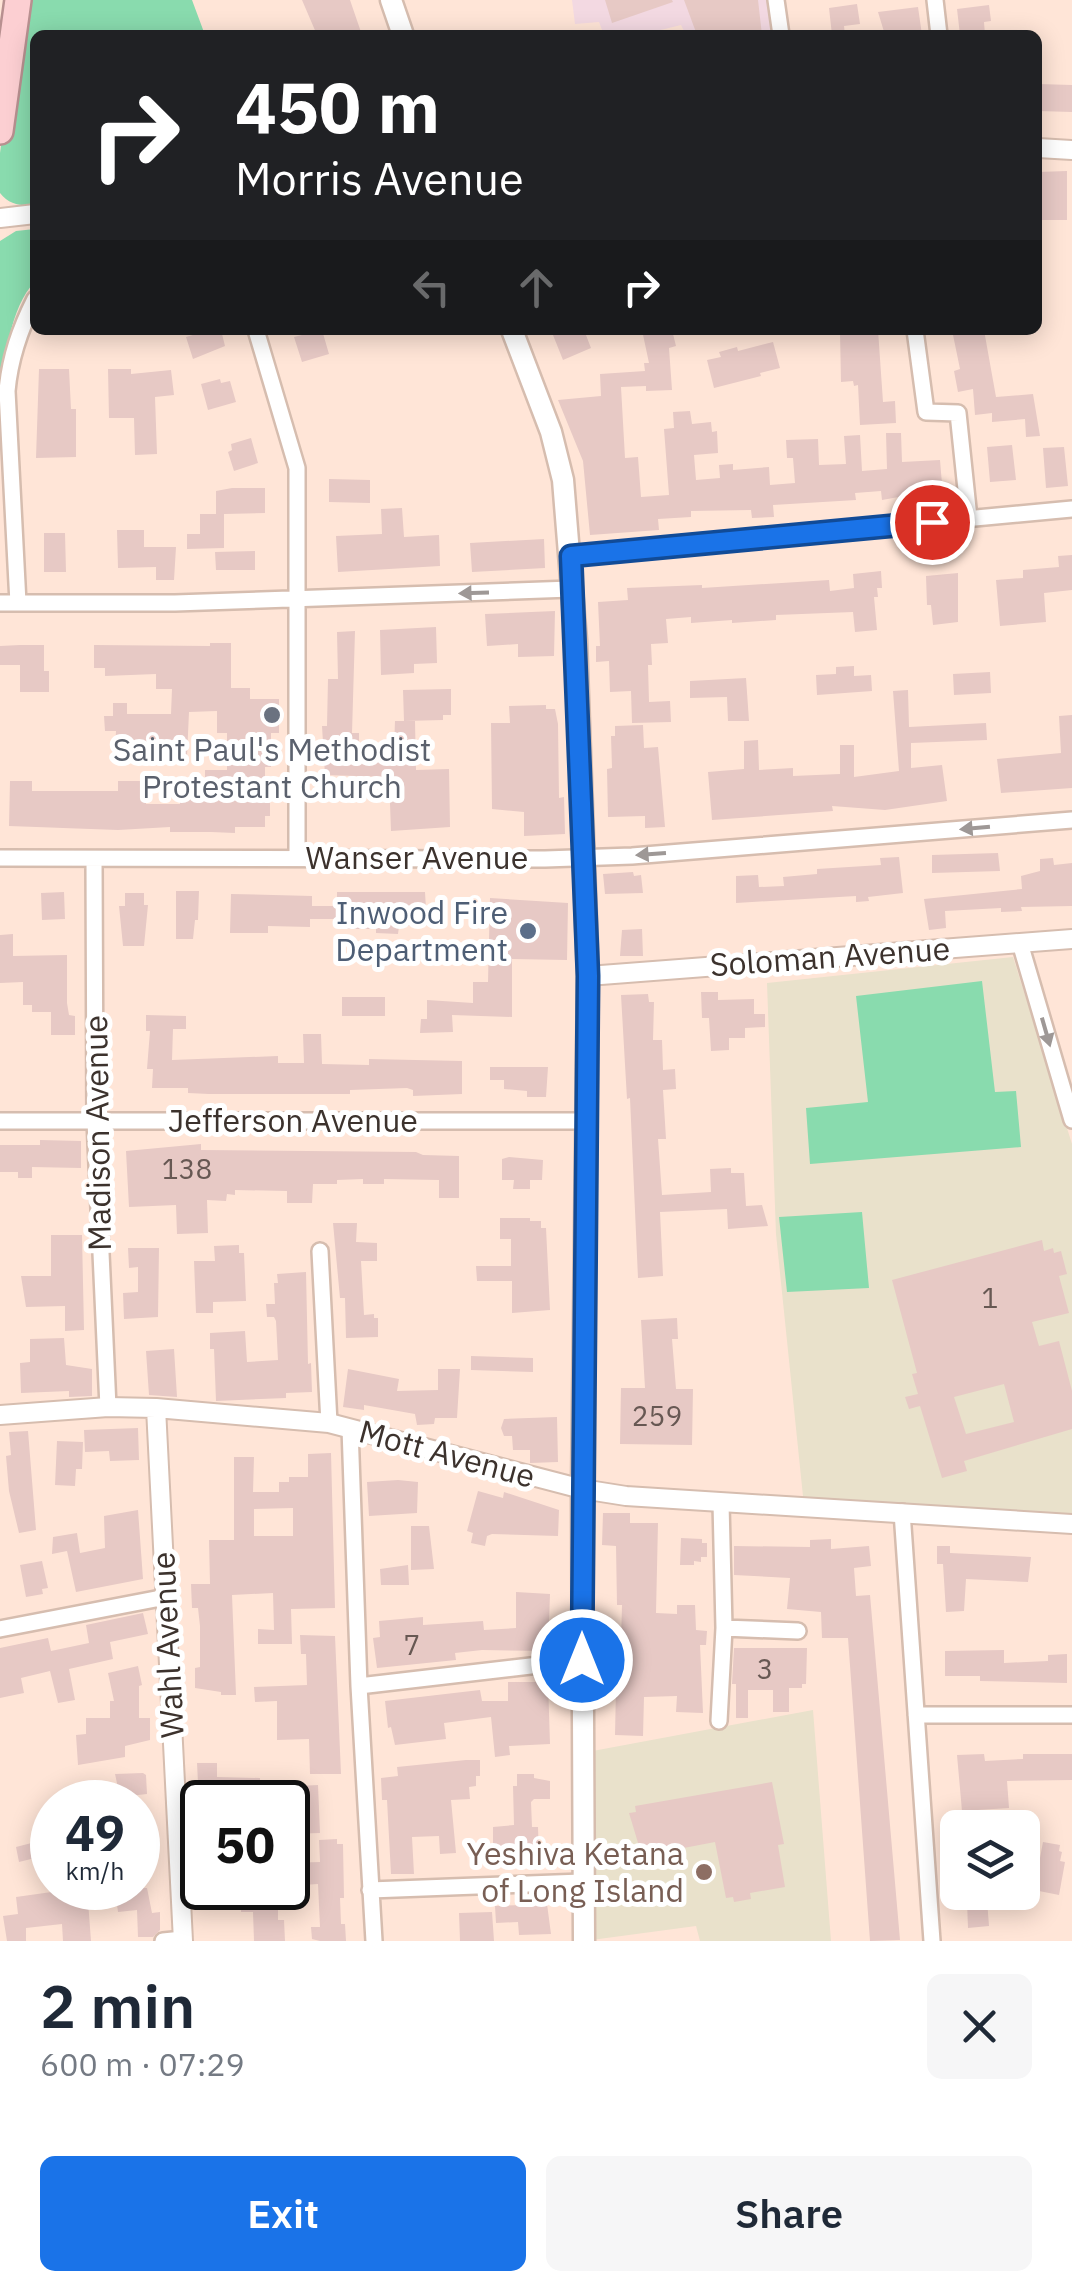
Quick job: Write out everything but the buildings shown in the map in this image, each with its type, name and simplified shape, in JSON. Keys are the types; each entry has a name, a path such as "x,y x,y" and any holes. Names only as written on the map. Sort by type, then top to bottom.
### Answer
{"highway":[{"path":"0,131 18,0"}],"main road":[{"path":"390,0 401,30"},
{"path":"514,335 551,432 563,480 571,556 585,857 588,976 582,1489 584,1941"}],"street":[{"path":"776,0 780,30"},
{"path":"935,0 938,30"},
{"path":"1042,148 1072,150"},
{"path":"0,218 30,215"},
{"path":"18,603 7,391 19,332 30,309"},
{"path":"257,335 297,468 298,857"},
{"path":"916,335 926,412 958,413 968,518"},
{"path":"571,556 1072,509"},
{"path":"0,603 298,599 571,589"},
{"name":"Wanser Avenue","path":"0,858 585,857 1072,820"},
{"name":"Madison Avenue","path":"94,859 95,1121 108,1408"},
{"name":"Soloman Avenue","path":"588,976 1072,939"},
{"path":"1020,943 1072,1120"},
{"name":"Jefferson Avenue","path":"0,1121 586,1122"},
{"path":"320,1251 329,1423"},
{"name":"Mott Avenue","path":"0,1415 156,1408 329,1423 582,1489 721,1503 1072,1524"},
{"name":"Wahl Avenue","path":"156,1408 183,1940"},
{"path":"350,1428 374,1941"},
{"path":"718,1721 724,1628 721,1503"},
{"path":"902,1512 932,1941"},
{"path":"0,1629 166,1597"},
{"path":"724,1628 798,1631"},
{"path":"360,1686 582,1660"},
{"path":"916,1715 1072,1716"},
{"path":"370,1890 582,1882"},
{"path":"163,1941 183,1940"}],"shaded area":[{"path":"572,0 767,0 770,30 684,30 681,25 660,30 602,30 599,22 575,24"},
{"path":"1013,957 1072,1144 1072,1524 804,1506 776,1234 767,983"},
{"name":"Yeshiva Ketana of Long Island","path":"813,1710 831,1941 700,1941 696,1926 584,1941 582,1753"}],"green space":[{"path":"21,0 192,0 203,30 30,30 30,205 16,204 0,193 0,153"},
{"path":"30,230 30,288 14,319 0,394 0,241 16,231"},
{"path":"982,981 995,1092 1016,1091 1021,1147 810,1164 806,1108 868,1102 856,996"},
{"path":"862,1212 869,1288 787,1292 779,1217"}],"place":[{"name":"Saint Paul's Methodist Protestant Church","path":"272,715"},
{"name":"Inwood Fire Department","path":"528,931"},
{"name":"Yeshiva Ketana of Long Island","path":"704,1872"}],"route":[{"path":"582,1660 588,976 571,556 932,522"}]}
